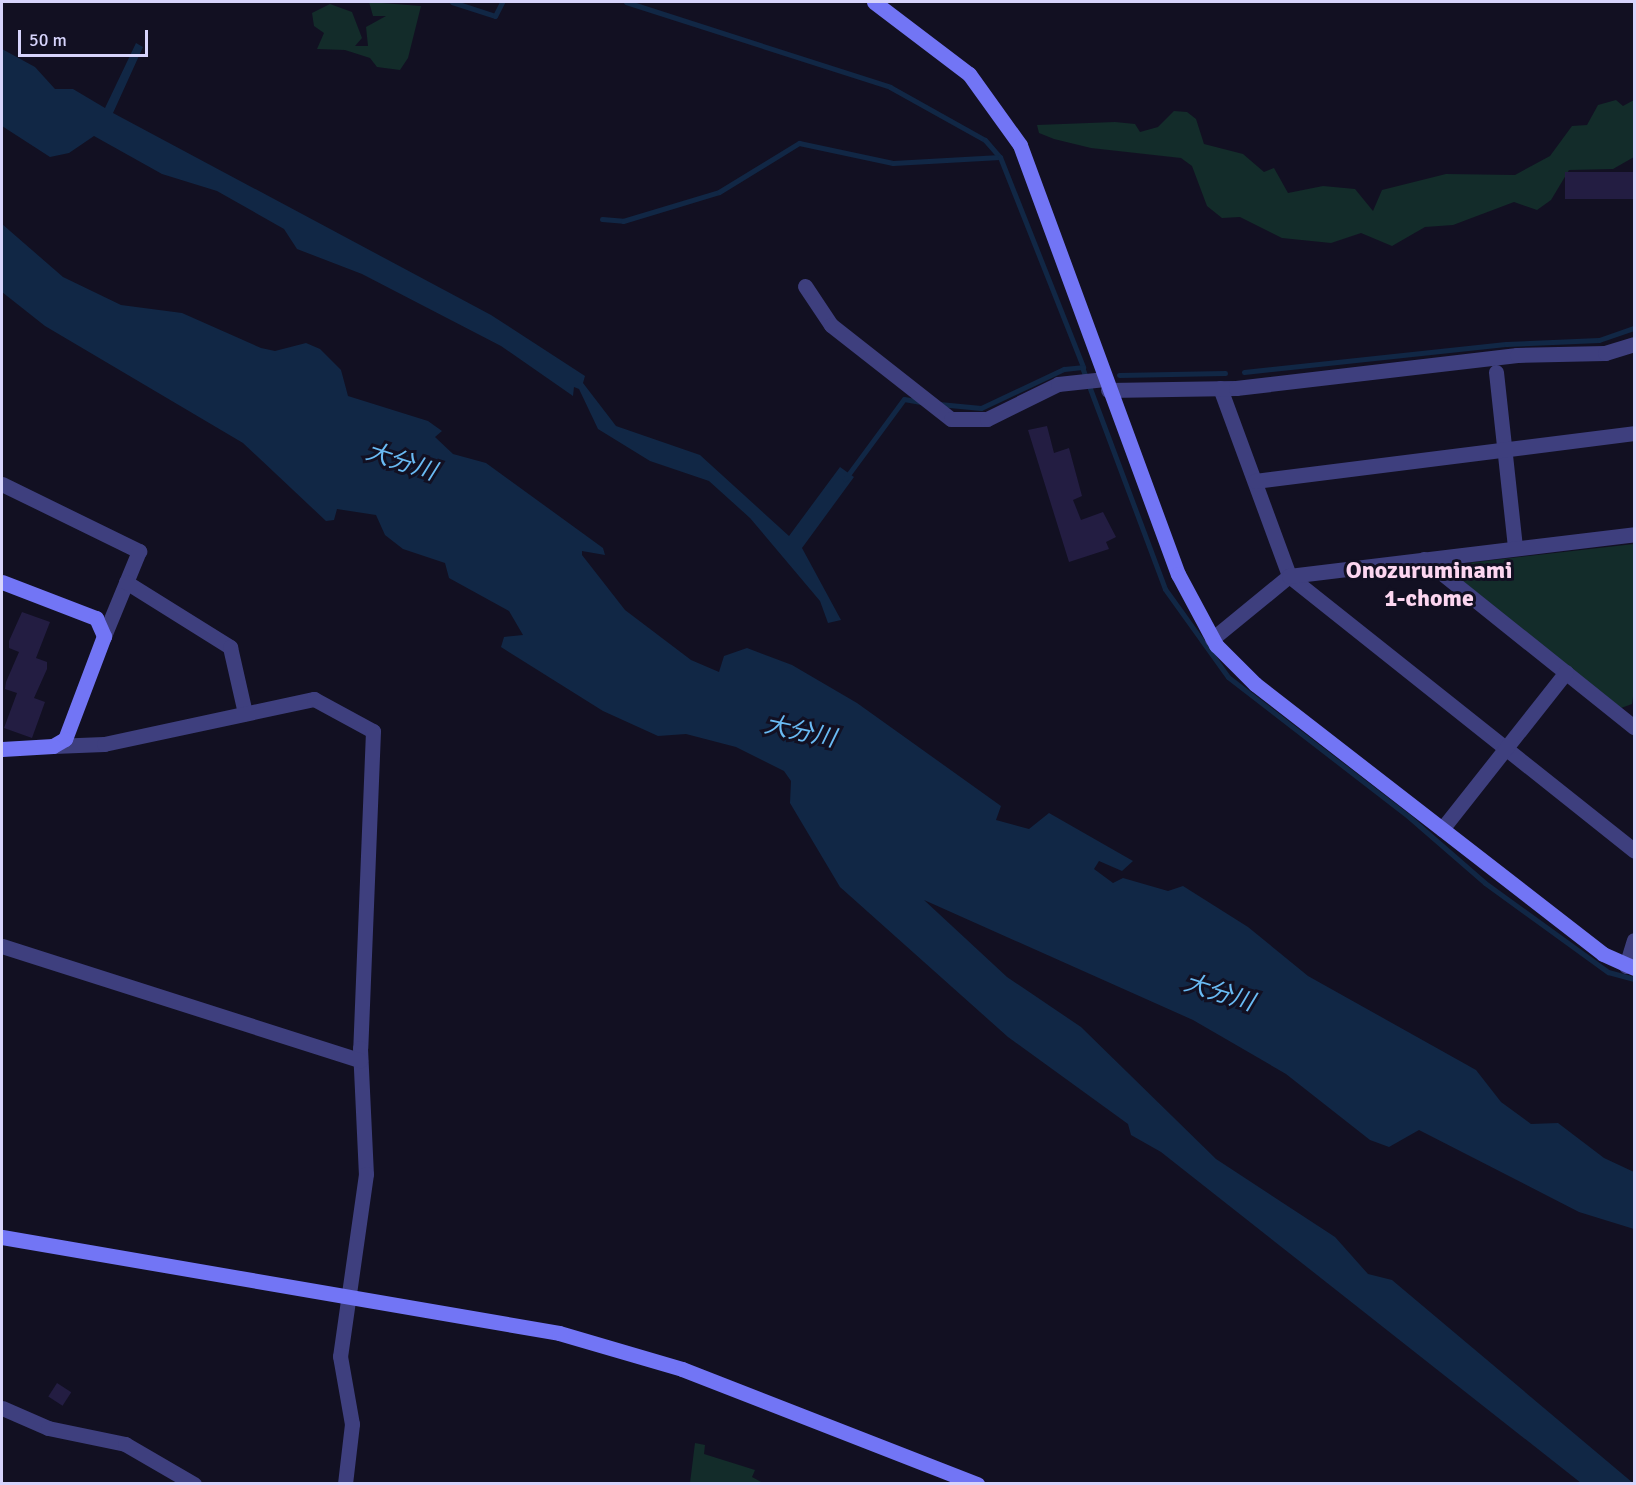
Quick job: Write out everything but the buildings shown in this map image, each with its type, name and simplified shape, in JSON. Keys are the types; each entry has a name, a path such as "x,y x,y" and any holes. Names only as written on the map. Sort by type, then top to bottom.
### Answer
{"street":[{"path":"874,2 956,62 1005,118 1042,193 1106,385 1185,593 1212,639 1248,678 1603,954 1630,967 1635,940"},
{"path":"805,286 837,330 951,419 987,419 1058,384 1220,388 1517,355 1605,353 1635,344"},
{"path":"1496,372 1515,548"},
{"path":"1220,388 1289,576 1635,850"},
{"path":"1255,480 1635,433"},
{"path":"2,484 139,551 104,636 69,733 53,746"},
{"path":"1212,639 1289,576 1635,534"},
{"path":"1424,559 1635,727"},
{"path":"2,582 96,618 104,636"},
{"path":"126,582 230,647 245,713"},
{"path":"1442,829 1566,672"},
{"path":"2,749 104,744 245,713 320,700 374,731 360,1060 366,1174 351,1295 341,1346 351,1424 345,1484"},
{"path":"2,946 360,1060"},
{"path":"2,1238 524,1324 627,1352 977,1484"},
{"path":"2,1408 48,1428 125,1444 194,1484"}],"green space":[{"path":"369,2 421,6 408,58 400,70 377,67 370,58 345,50 317,49 324,33 314,26 312,13 330,4 352,12 362,38 355,46 368,46 366,27 386,16 373,16"},
{"path":"1616,100 1623,106 1634,100 1634,157 1613,169 1569,170 1551,200 1537,210 1514,202 1453,225 1425,227 1392,246 1361,233 1331,243 1282,238 1240,217 1222,218 1207,206 1192,166 1181,158 1091,148 1039,133 1037,125 1115,122 1135,124 1140,132 1158,127 1174,111 1187,112 1196,119 1204,144 1243,154 1264,172 1274,168 1288,193 1323,186 1355,189 1373,211 1382,190 1446,174 1515,175 1550,156 1572,126 1587,125 1598,105"},
{"path":"1634,544 1634,689 1632,704 1621,708 1460,579 1468,563"},
{"path":"695,1443 705,1445 704,1454 755,1470 752,1477 763,1483 690,1483"}],"water":[{"path":"136,43 143,47 113,113 491,315 585,376 583,383 616,426 700,455 789,536 840,467 854,477 802,548 841,620 828,623 820,601 750,518 709,481 650,461 598,429 579,389 574,387 573,396 501,346 362,274 297,249 284,229 217,191 162,174 94,136 69,153 50,157 2,126 2,49 35,67 55,89 73,89 105,108"},
{"name":"大分川","path":"2,224 63,277 121,305 182,313 261,348 275,351 306,343 320,349 341,370 348,396 428,421 442,431 435,437 453,454 486,463 603,548 605,555 582,551 582,555 625,610 691,660 719,672 724,656 747,648 792,665 857,703 1001,806 996,820 1029,829 1049,813 1133,861 1122,871 1099,861 1094,869 1113,883 1123,878 1168,891 1183,886 1248,927 1308,976 1476,1070 1501,1102 1531,1124 1558,1123 1604,1158 1634,1172 1634,1229 1579,1212 1419,1130 1389,1147 1370,1140 1286,1074 1193,1020 924,900 1007,977 1081,1027 1216,1159 1335,1237 1368,1274 1392,1280 1633,1483 1581,1483 1161,1152 1131,1135 1128,1124 1008,1037 840,887 790,803 791,781 784,771 736,747 686,734 658,736 603,711 501,647 504,637 523,635 509,611 449,578 445,563 403,549 385,535 376,515 337,509 334,520 326,521 243,443 45,326 2,292"}],"waterway":[{"path":"452,2 495,16 502,2"},
{"path":"626,2 890,87 985,140 1000,157"},
{"path":"602,219 623,221 719,192 799,143 893,163 1000,157 1083,367"},
{"path":"1244,372 1506,344 1599,340 1634,328"},
{"path":"939,404 981,408 1064,369 1082,367 1165,589 1228,677 1408,816 1485,883 1608,972 1634,979"},
{"path":"1119,375 1225,373"},
{"path":"845,479 904,399 921,402"}],"district":[{"name":"Onozuruminami 1-chome","path":"1429,585"}]}
